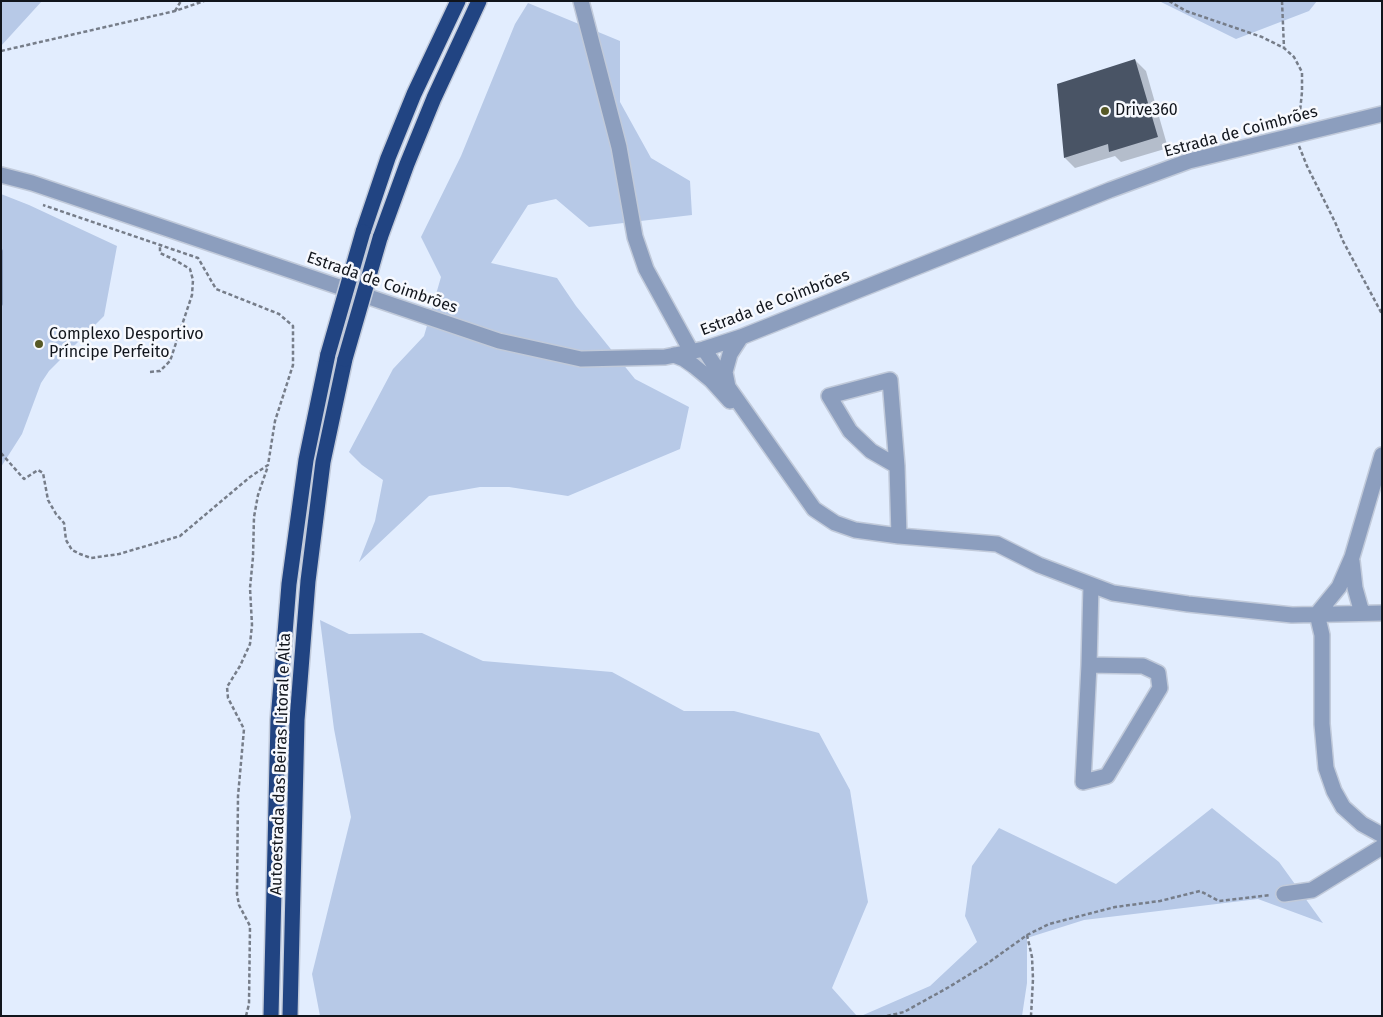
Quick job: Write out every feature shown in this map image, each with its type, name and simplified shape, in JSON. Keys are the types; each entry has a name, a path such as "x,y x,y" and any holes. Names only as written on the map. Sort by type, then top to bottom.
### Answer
{"highway":[{"name":"Autoestrada das Beiras Litoral e Alta","path":"272,1016 278,720 289,584 306,460 328,354 363,232 388,158 414,94 458,1"},
{"name":"Autoestrada das Beiras Litoral e Alta","path":"290,1016 297,720 307,591 323,462 345,359 380,238 434,98 479,1"}],"street":[{"path":"582,1 619,147 635,237 646,269 698,350 728,386 814,508 835,523 848,528 899,536 997,544 1039,565 1112,593 1188,604 1292,615 1382,613"},
{"name":"Estrada de Coimbrões","path":"5,176 32,183 499,341 581,359 665,357 698,350 741,337 1189,161 1382,114"},
{"path":"728,386 725,372 730,354 741,337"},
{"path":"674,355 684,358 710,380 762,436"},
{"path":"897,466 871,451 850,431 829,396 890,380 897,466 899,536"},
{"path":"1317,614 1339,587 1352,557 1382,455"},
{"path":"1352,557 1354,588 1362,613"},
{"path":"1089,665 1143,666 1158,673 1160,688 1107,776 1083,782 1091,585"},
{"path":"1317,614 1322,636 1322,724 1326,768 1334,791 1343,808 1362,824 1382,835"},
{"path":"1284,894 1312,890 1382,847"}],"path":[{"path":"175,11 181,1"},
{"path":"1,51 175,11 204,1"},
{"path":"1169,1 1186,11 1262,38 1284,48 1294,57 1302,72 1301,106 1297,135 1300,150 1343,241 1382,314"},
{"path":"1282,1 1284,48"},
{"path":"43,205 198,258 216,289 279,314 293,326 293,365 275,420 268,465 258,495 254,517 250,588 252,625 250,644 240,666 227,687 228,698 244,729 238,796 236,894 239,905 250,926 249,1004 246,1016"},
{"path":"150,372 160,371 170,361 192,295 193,280 190,269 160,253 160,246"},
{"path":"1,453 24,480 38,470 43,473 48,500 64,523 66,540 72,550 91,558 119,554 180,536 250,477 268,465"},
{"path":"887,1016 904,1012 950,987 1027,935 1049,924 1115,906 1160,901 1200,891 1220,901 1284,894"},
{"path":"1027,935 1032,957 1031,1016"}],"shaded area":[{"path":"1,1 42,1 1,46"},
{"path":"1159,1 1317,1 1309,11 1236,39"},
{"path":"528,3 620,41 620,102 651,158 690,181 692,215 589,227 556,199 528,205 491,263 557,278 576,306 635,379 689,407 680,449 568,496 509,487 480,487 429,496 359,562 375,521 383,480 362,465 349,452 393,369 424,336 441,277 421,237 461,156 515,24"},
{"name":"Complexo Desportivo Príncipe Perfeito","path":"1,194 117,246 104,316 49,371 41,383 22,434 1,467"},
{"path":"320,620 349,634 422,633 483,661 612,672 684,711 734,711 819,733 850,790 868,902 832,988 857,1016 320,1016 312,974 351,817 334,729"},
{"path":"1212,808 1279,862 1323,923 1258,899 1084,920 1027,938 1027,983 1022,1016 861,1016 930,986 977,942 965,916 972,866 999,828 1116,884"}],"building":[{"name":"Drive360","path":"1135,59 1158,137 1109,152 1108,144 1064,158 1057,84"}],"waterway":[{"path":"1,251 1,304"}],"place":[{"name":"Drive360","path":"1105,111"},
{"name":"Complexo Desportivo Príncipe Perfeito","path":"39,344"}]}
